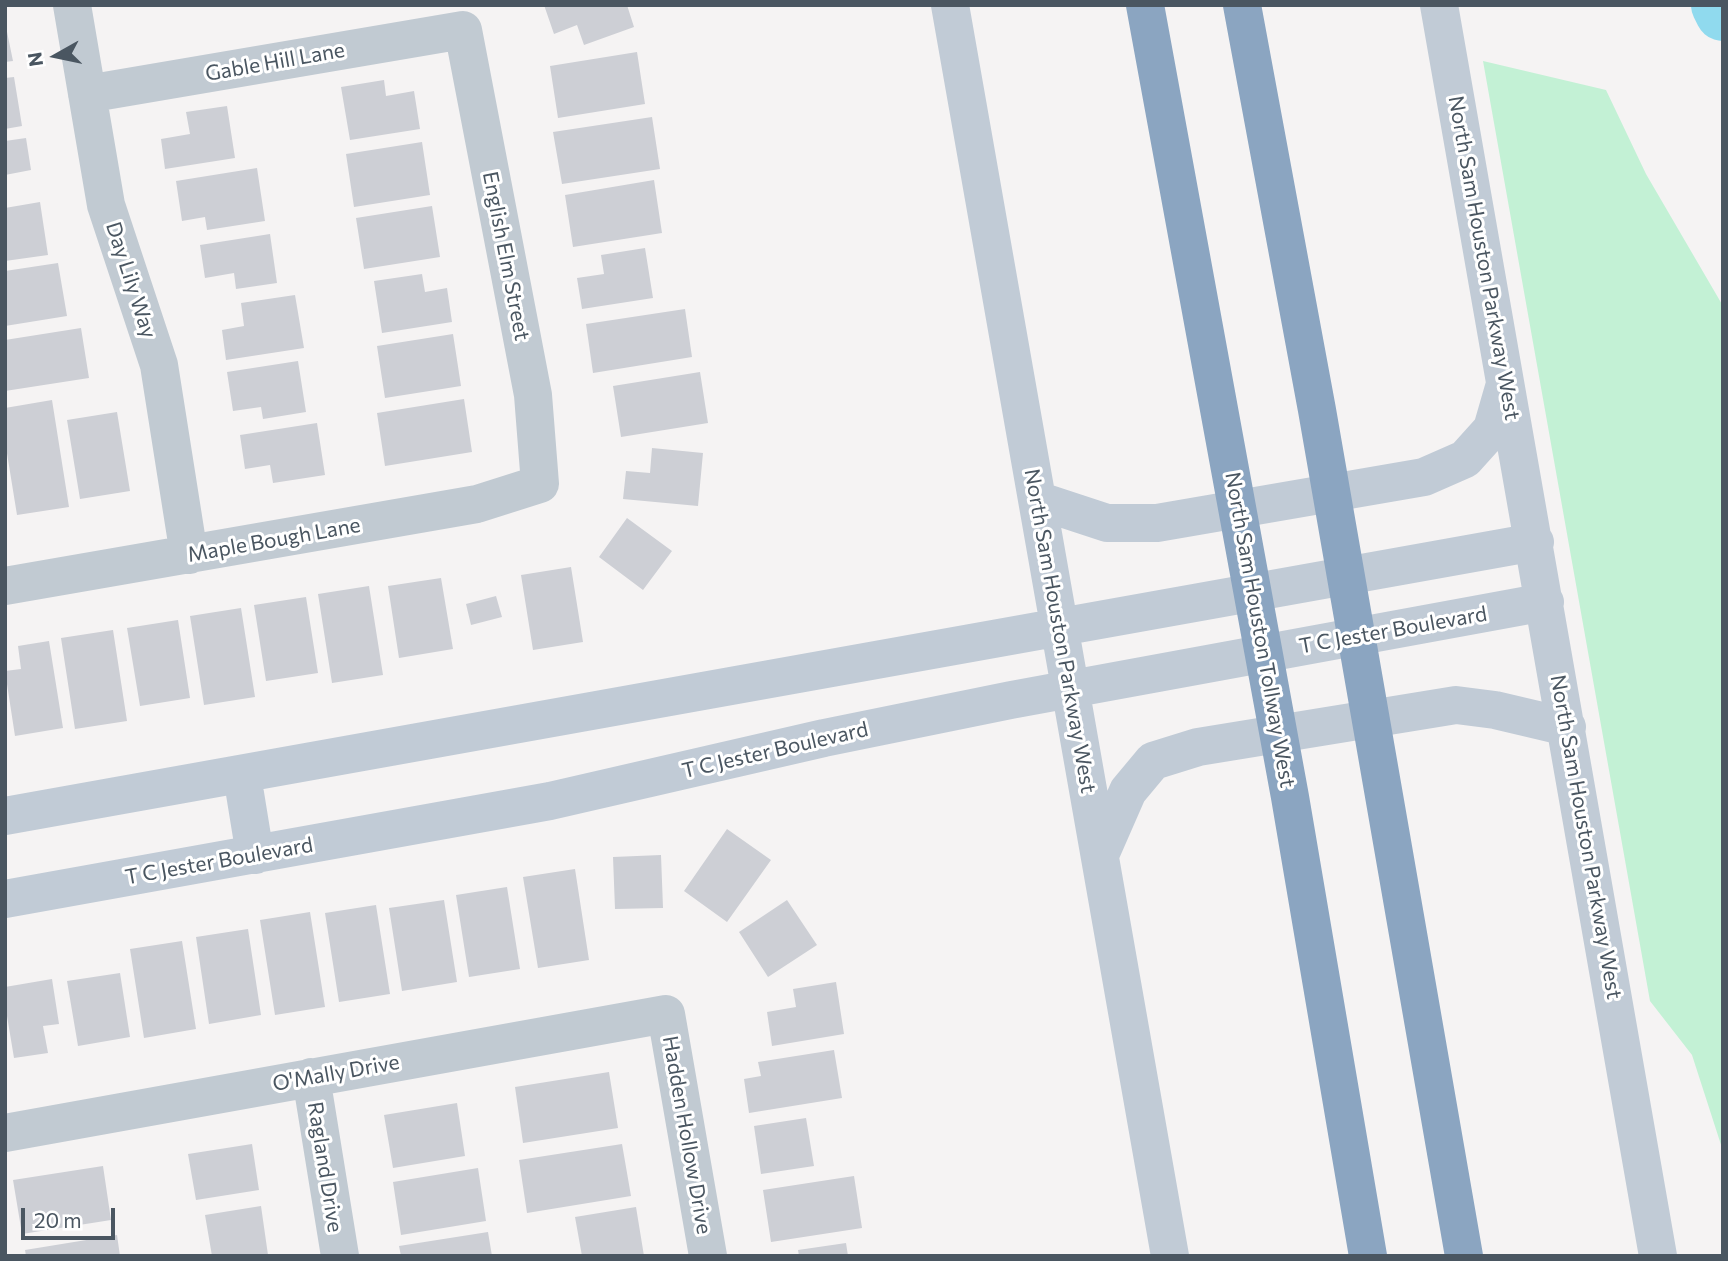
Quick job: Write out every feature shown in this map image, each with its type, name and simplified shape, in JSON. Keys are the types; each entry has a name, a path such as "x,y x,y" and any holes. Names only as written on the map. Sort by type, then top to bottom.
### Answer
{"highway":[{"name":"North Sam Houston Tollway West","path":"1145,5 1290,797 1368,1256"},
{"path":"1242,5 1317,410 1464,1256"}],"main road":[{"name":"North Sam Houston Parkway West","path":"950,5 1170,1256"},
{"name":"North Sam Houston Parkway West","path":"1439,5 1535,541 1658,1256"},
{"path":"1037,500 1107,523 1157,523 1424,477 1465,459 1492,429 1506,381"},
{"path":"5,816 1535,541"},
{"name":"T C Jester Boulevard","path":"5,899 550,802 824,738 1070,689 1545,602"},
{"path":"1100,855 1128,791 1153,761 1198,747 1456,705 1495,710 1567,727"},
{"path":"242,775 256,855"}],"street":[{"name":"Day Lily Way","path":"72,5 106,205 159,365 190,555"},
{"name":"Gable Hill Lane","path":"87,94 463,30"},
{"name":"English Elm Street","path":"463,30 533,395 540,484"},
{"name":"Maple Bough Lane","path":"5,586 477,504 540,484"},
{"name":"O'Mally Drive","path":"5,1133 666,1014"},
{"name":"Hadden Hollow Drive","path":"666,1014 708,1256"},
{"name":"Ragland Drive","path":"311,1077 340,1256"}],"green space":[{"path":"1483,61 1606,90 1646,174 1723,306 1723,1151 1692,1055 1650,1001"}],"building":[{"path":"544,5 627,5 634,27 584,45 577,25 554,34"},
{"path":"5,22 13,61 5,62"},
{"path":"637,52 645,104 558,118 550,66"},
{"path":"14,77 22,126 5,129 5,78"},
{"path":"384,80 386,96 414,91 420,129 350,140 341,87"},
{"path":"227,106 235,158 165,169 161,139 190,134 186,112"},
{"path":"652,117 660,169 562,184 553,132"},
{"path":"26,138 31,170 5,175 5,141"},
{"path":"422,142 430,195 354,207 346,154"},
{"path":"257,168 265,221 207,230 205,217 182,221 176,181"},
{"path":"654,180 662,233 573,247 565,195"},
{"path":"40,202 48,255 5,261 5,208"},
{"path":"432,206 440,257 364,269 356,218"},
{"path":"270,234 277,283 236,289 234,273 205,278 200,245"},
{"path":"645,248 653,298 582,309 577,278 604,274 601,255"},
{"path":"58,263 67,316 5,326 5,271"},
{"path":"422,274 425,292 447,288 452,322 382,333 374,281"},
{"path":"295,295 304,348 226,360 222,330 244,326 241,303"},
{"path":"685,309 692,357 593,373 586,324"},
{"path":"81,328 89,378 5,391 5,340"},
{"path":"453,334 461,386 385,398 377,346"},
{"path":"298,361 306,412 263,419 261,407 233,411 227,372"},
{"path":"700,372 708,423 621,437 613,386"},
{"path":"464,399 472,452 385,466 377,413"},
{"path":"52,400 69,507 17,515 5,441 5,408"},
{"path":"117,412 130,491 80,499 67,420"},
{"path":"317,423 325,475 273,483 270,465 245,469 240,435"},
{"path":"652,448 703,453 698,506 623,499 626,471 650,473"},
{"path":"627,518 672,551 643,590 599,557"},
{"path":"571,567 583,642 533,650 521,575"},
{"path":"441,578 453,649 399,658 388,586"},
{"path":"369,586 383,675 332,683 318,594"},
{"path":"496,596 502,617 471,625 466,604"},
{"path":"306,597 318,673 266,681 254,605"},
{"path":"241,608 255,697 204,705 190,616"},
{"path":"178,620 190,698 140,706 127,628"},
{"path":"113,630 127,721 75,729 61,638"},
{"path":"49,641 63,728 15,736 5,671 21,669 18,646"},
{"path":"727,829 771,860 727,922 684,891"},
{"path":"661,855 663,908 615,909 613,857"},
{"path":"575,869 589,960 538,968 523,877"},
{"path":"507,887 520,969 469,977 456,895"},
{"path":"444,900 457,982 402,991 389,908"},
{"path":"787,900 817,945 768,977 739,932"},
{"path":"376,905 390,994 339,1002 325,913"},
{"path":"310,912 325,1007 275,1015 260,920"},
{"path":"248,929 261,1015 209,1024 196,937"},
{"path":"182,941 196,1029 144,1038 130,949"},
{"path":"120,973 130,1037 78,1046 67,981"},
{"path":"52,979 59,1024 43,1026 48,1053 14,1058 5,1004 5,987"},
{"path":"836,982 844,1034 772,1046 767,1012 796,1007 793,989"},
{"path":"834,1050 842,1098 749,1113 744,1079 761,1076 758,1062"},
{"path":"609,1072 618,1128 523,1143 515,1087"},
{"path":"457,1103 465,1156 393,1168 384,1115"},
{"path":"806,1118 814,1166 761,1174 754,1126"},
{"path":"252,1144 259,1190 196,1200 188,1154"},
{"path":"622,1144 631,1196 527,1213 519,1160"},
{"path":"103,1166 111,1220 22,1234 13,1180"},
{"path":"478,1168 486,1221 401,1235 393,1182"},
{"path":"854,1176 862,1228 771,1242 763,1190"},
{"path":"261,1206 268,1255 212,1256 205,1215"},
{"path":"636,1207 644,1256 582,1256 575,1217"},
{"path":"488,1232 492,1256 401,1256 399,1246"},
{"path":"117,1235 120,1256 26,1256 25,1250"},
{"path":"846,1243 848,1256 799,1256 798,1250"}],"waterway":[{"path":"1719,5 1723,13"}]}
